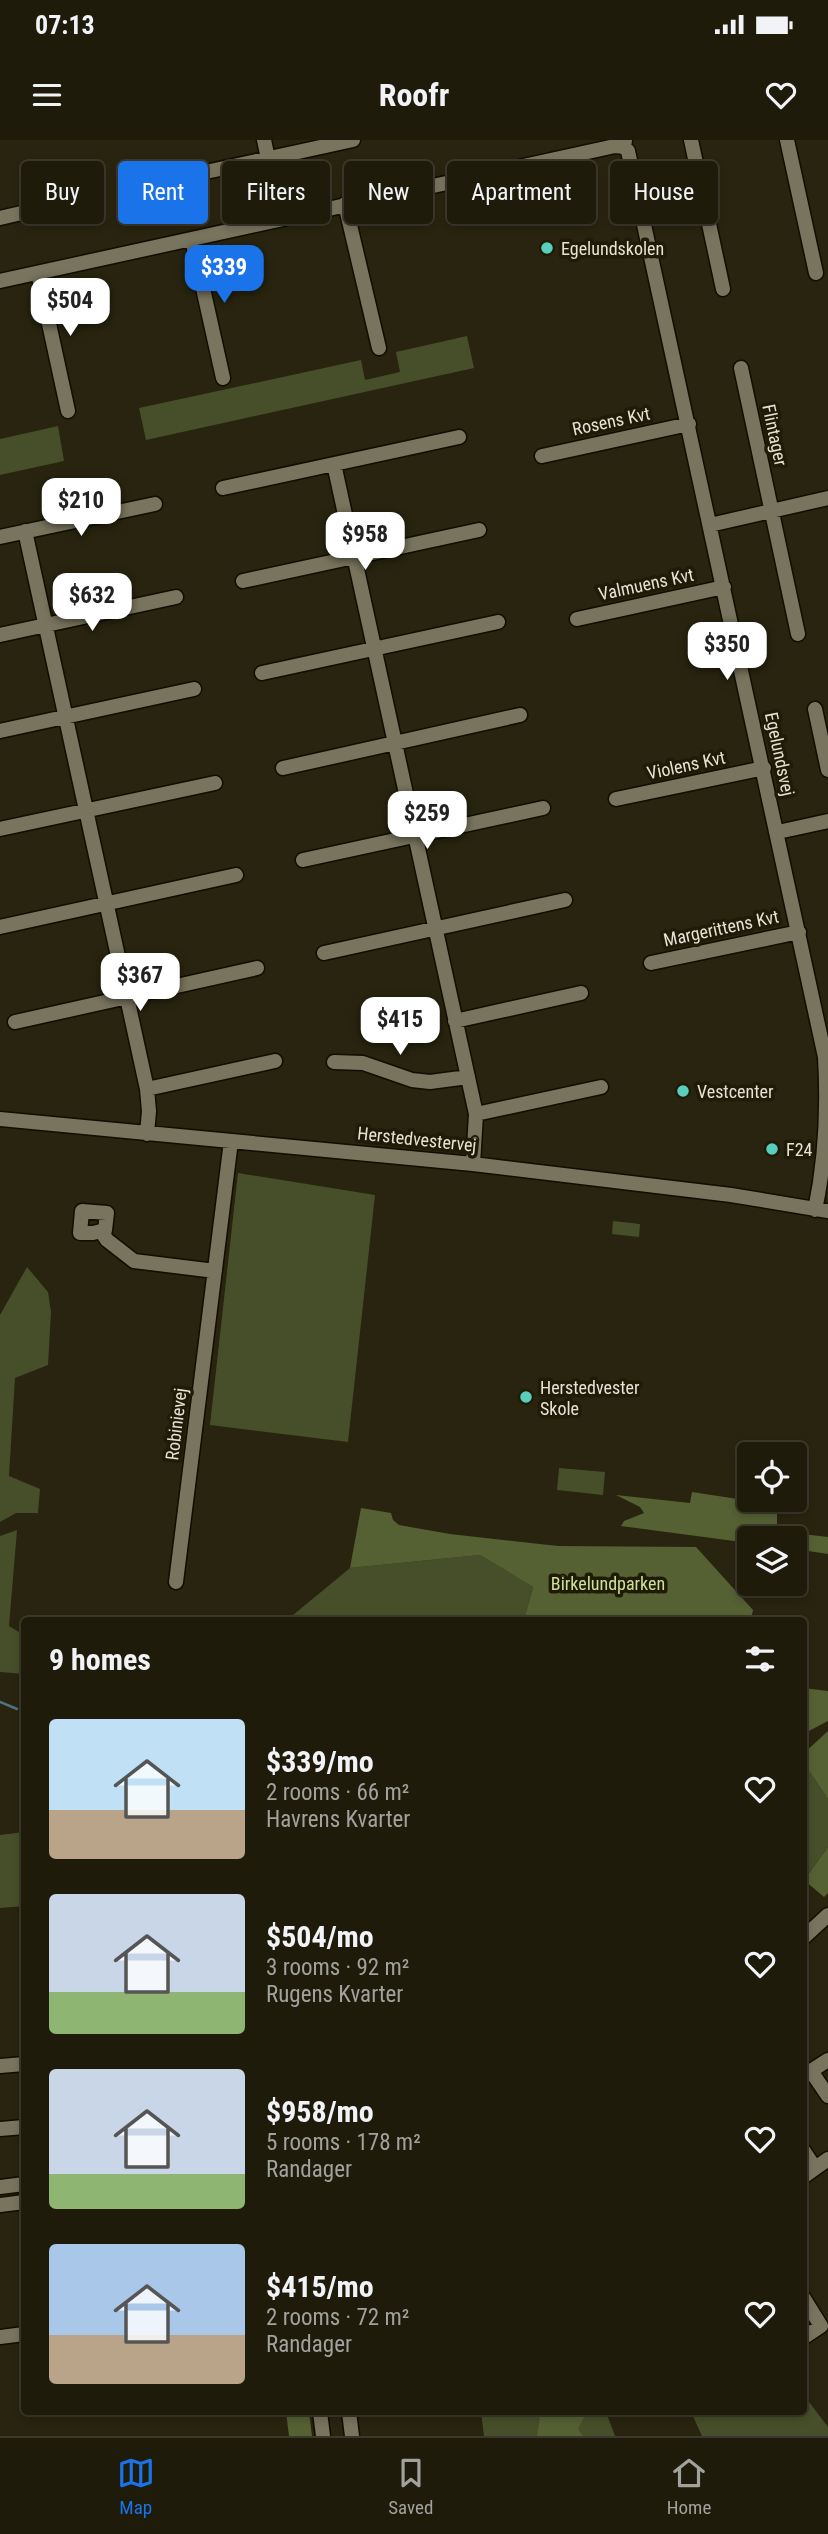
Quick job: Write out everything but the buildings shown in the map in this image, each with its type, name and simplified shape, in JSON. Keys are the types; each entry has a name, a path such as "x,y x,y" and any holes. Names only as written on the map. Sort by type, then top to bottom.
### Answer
{"street":[{"path":"264,140 269,159"},
{"path":"208,172 353,140"},
{"path":"691,140 723,289"},
{"path":"787,140 816,273"},
{"name":"Egelundsvej","path":"433,184 624,144 628,151 825,1057 828,1121 822,1210"},
{"path":"0,218 21,213"},
{"name":"Egelundsvej","path":"0,281 259,224"},
{"path":"350,224 379,348"},
{"path":"192,239 223,378"},
{"path":"38,272 68,411"},
{"name":"Flintager","path":"740,368 798,634"},
{"name":"Rosens Kvt","path":"542,456 689,424"},
{"path":"223,488 459,437"},
{"path":"334,464 476,1114 473,1164"},
{"path":"710,525 828,498"},
{"path":"0,537 155,504"},
{"path":"243,581 479,530"},
{"path":"25,531 147,1089 147,1134"},
{"name":"Valmuens Kvt","path":"577,619 724,587"},
{"path":"0,635 176,597"},
{"path":"262,673 498,622"},
{"path":"0,731 194,689"},
{"path":"815,709 828,770"},
{"path":"283,768 520,715"},
{"name":"Violens Kvt","path":"616,799 764,768"},
{"path":"0,829 215,783"},
{"path":"303,860 543,808"},
{"path":"778,832 828,821"},
{"path":"0,927 236,876"},
{"path":"324,953 565,900"},
{"name":"Margerittens Kvt","path":"651,963 799,932"},
{"path":"15,1022 257,968"},
{"path":"455,1021 581,993"},
{"path":"147,1089 275,1061"},
{"path":"334,1062 363,1063 412,1080 430,1082 468,1077"},
{"path":"476,1114 601,1087"},
{"name":"Herstedvestervej","path":"0,1119 473,1164 731,1195 822,1210"},
{"name":"Robinievej","path":"176,1582 231,1141"},
{"path":"101,1231 107,1240 134,1261 215,1271"},
{"path":"807,1934 828,1915"},
{"path":"828,2060 811,2070 828,2096"},
{"path":"0,2066 21,2064"},
{"path":"0,2129 21,2127"},
{"path":"809,2172 828,2159"},
{"path":"0,2187 21,2184"},
{"path":"0,2205 21,2202"},
{"path":"807,2303 825,2330 807,2337"},
{"path":"0,2337 21,2334"},
{"path":"320,2415 323,2436"},
{"path":"349,2415 352,2436"}],"green space":[{"path":"467,336 474,368 146,440 139,408 361,360 365,380 400,372 396,352"},
{"path":"58,426 64,461 0,475 0,439"},
{"path":"238,1173 375,1195 348,1442 210,1425"},
{"path":"613,1221 640,1224 639,1237 612,1234"},
{"path":"27,1267 48,1292 51,1312 48,1365 15,1378 9,1476 40,1489 38,1513 16,1513 0,1522 0,1315"},
{"path":"559,1468 605,1472 603,1495 557,1490"},
{"path":"692,1492 737,1499 737,1512 777,1512 777,1526 737,1526 737,1541 621,1526 624,1521 644,1513 640,1507 616,1495 690,1503"},
{"name":"Birkelundparken","path":"361,1508 391,1513 393,1520 399,1525 450,1534 558,1546 696,1547 737,1592 737,1596 740,1596 753,1610 752,1617 525,1617 533,1587 480,1555 350,1568"},
{"path":"17,1530 9,1626 21,1633 21,1674 0,1672 0,1536"},
{"path":"807,1535 828,1537 828,1554 807,1551"},
{"path":"480,1555 533,1587 525,1617 291,1617 350,1568"},
{"path":"807,1688 828,1691 828,1721 807,1732"},
{"path":"828,1731 828,1799 807,1768 807,1750"},
{"path":"807,1768 828,1799 828,1847 807,1876"},
{"path":"21,1832 21,1906 0,1908 0,1835"},
{"path":"828,1847 828,1893 824,1897 807,1883 807,1876"},
{"path":"807,2399 828,2427 828,2436 702,2436 692,2415 807,2415"},
{"path":"286,2415 309,2415 312,2436 289,2436"},
{"path":"481,2415 607,2415 615,2436 484,2436"},
{"path":"540,2415 585,2415 578,2429 583,2436 537,2436"}],"waterway":[{"path":"0,1702 17,1709"}],"place":[{"name":"Egelundskolen","path":"547,248"},
{"name":"Vestcenter","path":"683,1091"},
{"name":"F24","path":"772,1149"},
{"name":"Herstedvester Skole","path":"526,1397"}]}
